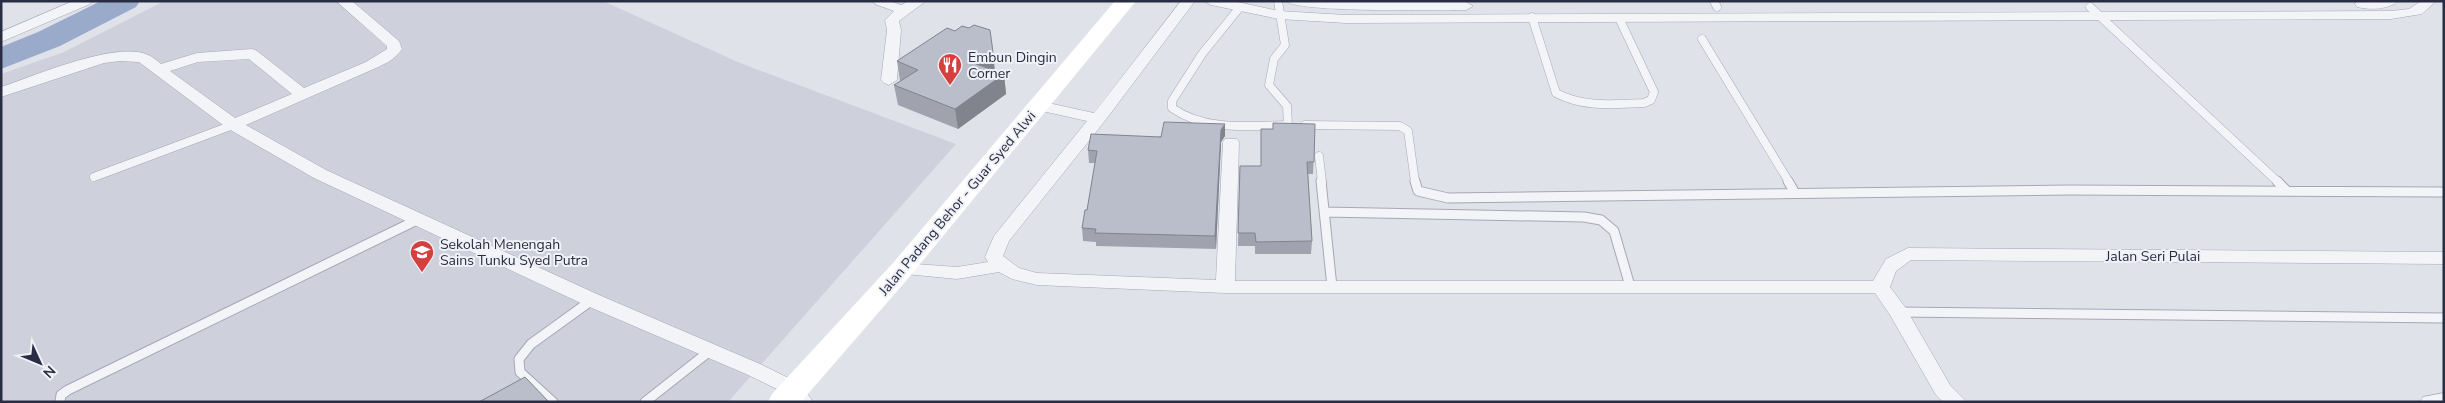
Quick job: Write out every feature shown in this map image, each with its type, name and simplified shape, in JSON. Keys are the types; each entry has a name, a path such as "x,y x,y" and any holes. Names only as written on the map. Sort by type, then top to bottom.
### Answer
{"main road":[{"name":"Jalan Padang Behor - Guar Syed Alwi","path":"793,397 1126,1"}],"street":[{"path":"1,38 85,1"},
{"path":"232,126 390,55 395,49 394,44 343,1"},
{"path":"889,80 894,30 892,20 903,10 919,1"},
{"path":"1188,1 1098,119 1000,240 994,257 1000,266 1017,275 1037,279 1225,287 1880,287 1898,312 1943,390 1957,402"},
{"path":"1211,1 1240,7 1279,8 1346,19 1532,17 2103,18 2391,15 2414,13 2424,9 2429,1"},
{"path":"1293,1 1336,5 1408,3 2090,7 2381,4 2391,1"},
{"path":"158,70 197,58 252,54 302,94"},
{"path":"1,92 87,63 120,56 143,58 232,126 320,174 592,300 711,350 793,397"},
{"path":"1039,106 1098,119"},
{"path":"1225,287 1231,142"},
{"name":"Jalan Seri Pulai","path":"1880,287 1892,261 1908,254 2444,258"},
{"path":"902,269 957,273 1000,266"},
{"path":"2430,402 2444,401"}],"lane":[{"path":"878,1 903,10"},
{"path":"1240,7 1202,54 1172,101 1172,108 1186,118 1210,124 1400,126 1408,131 1415,184 1418,191 1448,198 1795,193 2286,190 2444,192"},
{"path":"2090,7 2286,190"},
{"path":"1279,8 1285,45 1274,59 1269,85 1286,102 1290,110 1288,125"},
{"path":"1532,17 1556,93 1572,102 1644,102 1651,100 1654,92 1619,18"},
{"path":"1702,39 1795,193"},
{"path":"94,177 232,126"},
{"path":"1319,156 1332,286"},
{"path":"1325,212 1584,217 1600,220 1614,231 1630,286"},
{"path":"60,402 61,395 68,390 419,219"},
{"path":"553,402 520,372 519,359 531,344 592,300"},
{"path":"1898,312 2444,318"},
{"path":"645,402 711,350"}],"shaded area":[{"name":"Sekolah Menengah Sains Tunku Syed Putra","path":"164,1 603,1 740,63 956,144 728,402 1,402 1,74 64,52"}],"building":[{"name":"Embun Dingin Corner","path":"974,25 990,30 993,52 976,64 1004,74 955,109 894,85 918,70 897,61 947,28 955,31 962,26 969,28"},
{"path":"1164,122 1225,124 1221,130 1215,236 1095,233 1096,229 1082,228 1097,151 1088,150 1091,134 1161,137"},
{"path":"1273,123 1315,124 1314,162 1307,162 1312,241 1256,242 1255,233 1238,233 1240,166 1261,166 1261,129 1273,129"},
{"path":"525,377 549,402 479,402"}],"waterway":[{"path":"1,59 49,39 125,1"}],"place":[{"name":"Embun Dingin Corner","path":"950,86"},
{"name":"Sekolah Menengah Sains Tunku Syed Putra","path":"422,273"}]}
